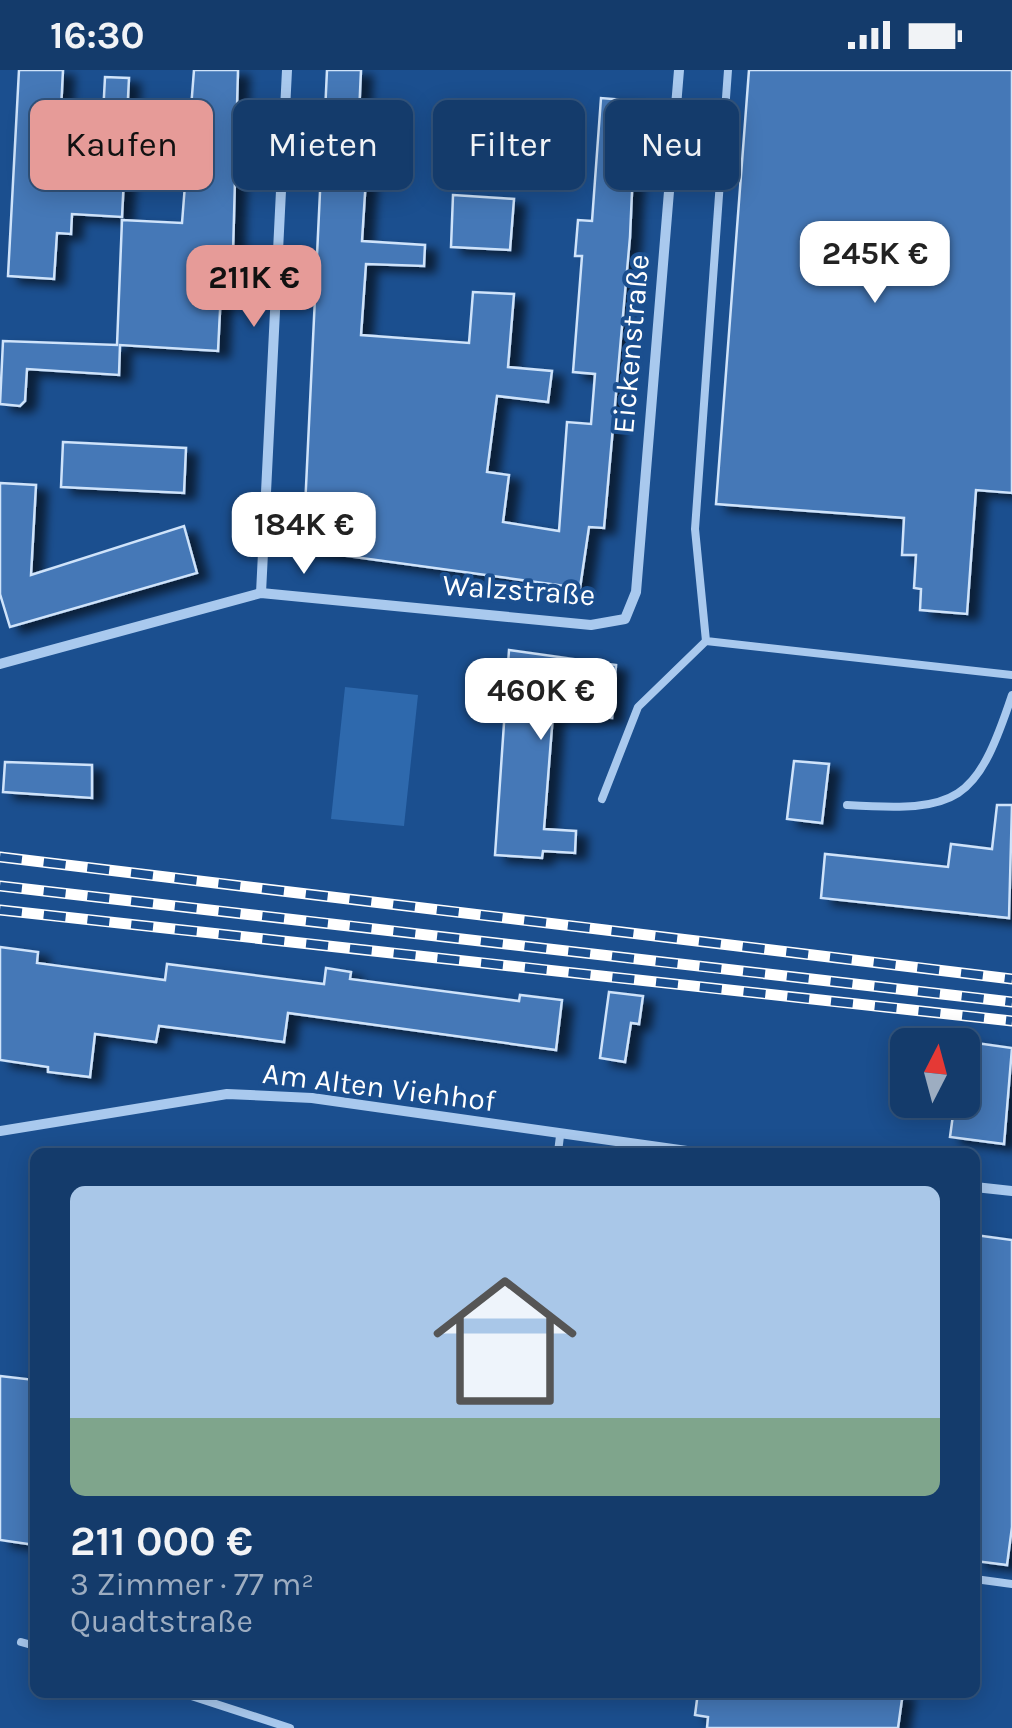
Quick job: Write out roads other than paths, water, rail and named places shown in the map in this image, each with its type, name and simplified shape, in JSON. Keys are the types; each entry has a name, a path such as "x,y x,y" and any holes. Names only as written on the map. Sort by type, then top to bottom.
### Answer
{"street":[{"path":"260,593 287,70"},
{"name":"Eickenstraße","path":"625,619 636,592 679,70"},
{"name":"Walzstraße","path":"0,664 260,593 592,625 625,619"},
{"name":"Am Alten Viehhof","path":"0,1130 227,1094 312,1098 660,1148"},
{"path":"980,1188 1012,1191"}],"lane":[{"path":"706,641 694,528 728,70"},
{"path":"706,641 1012,675"},
{"path":"602,799 638,707 706,641"},
{"path":"848,804 924,808 969,788 1001,728 1012,695"},
{"path":"558,1148 560,1136"},
{"path":"980,1581 1012,1584"},
{"path":"20,1642 30,1645"},
{"path":"198,1698 290,1728"}],"railway":[{"path":"0,857 1012,979"},
{"path":"0,886 1012,1002"},
{"path":"0,910 1012,1021"}]}
